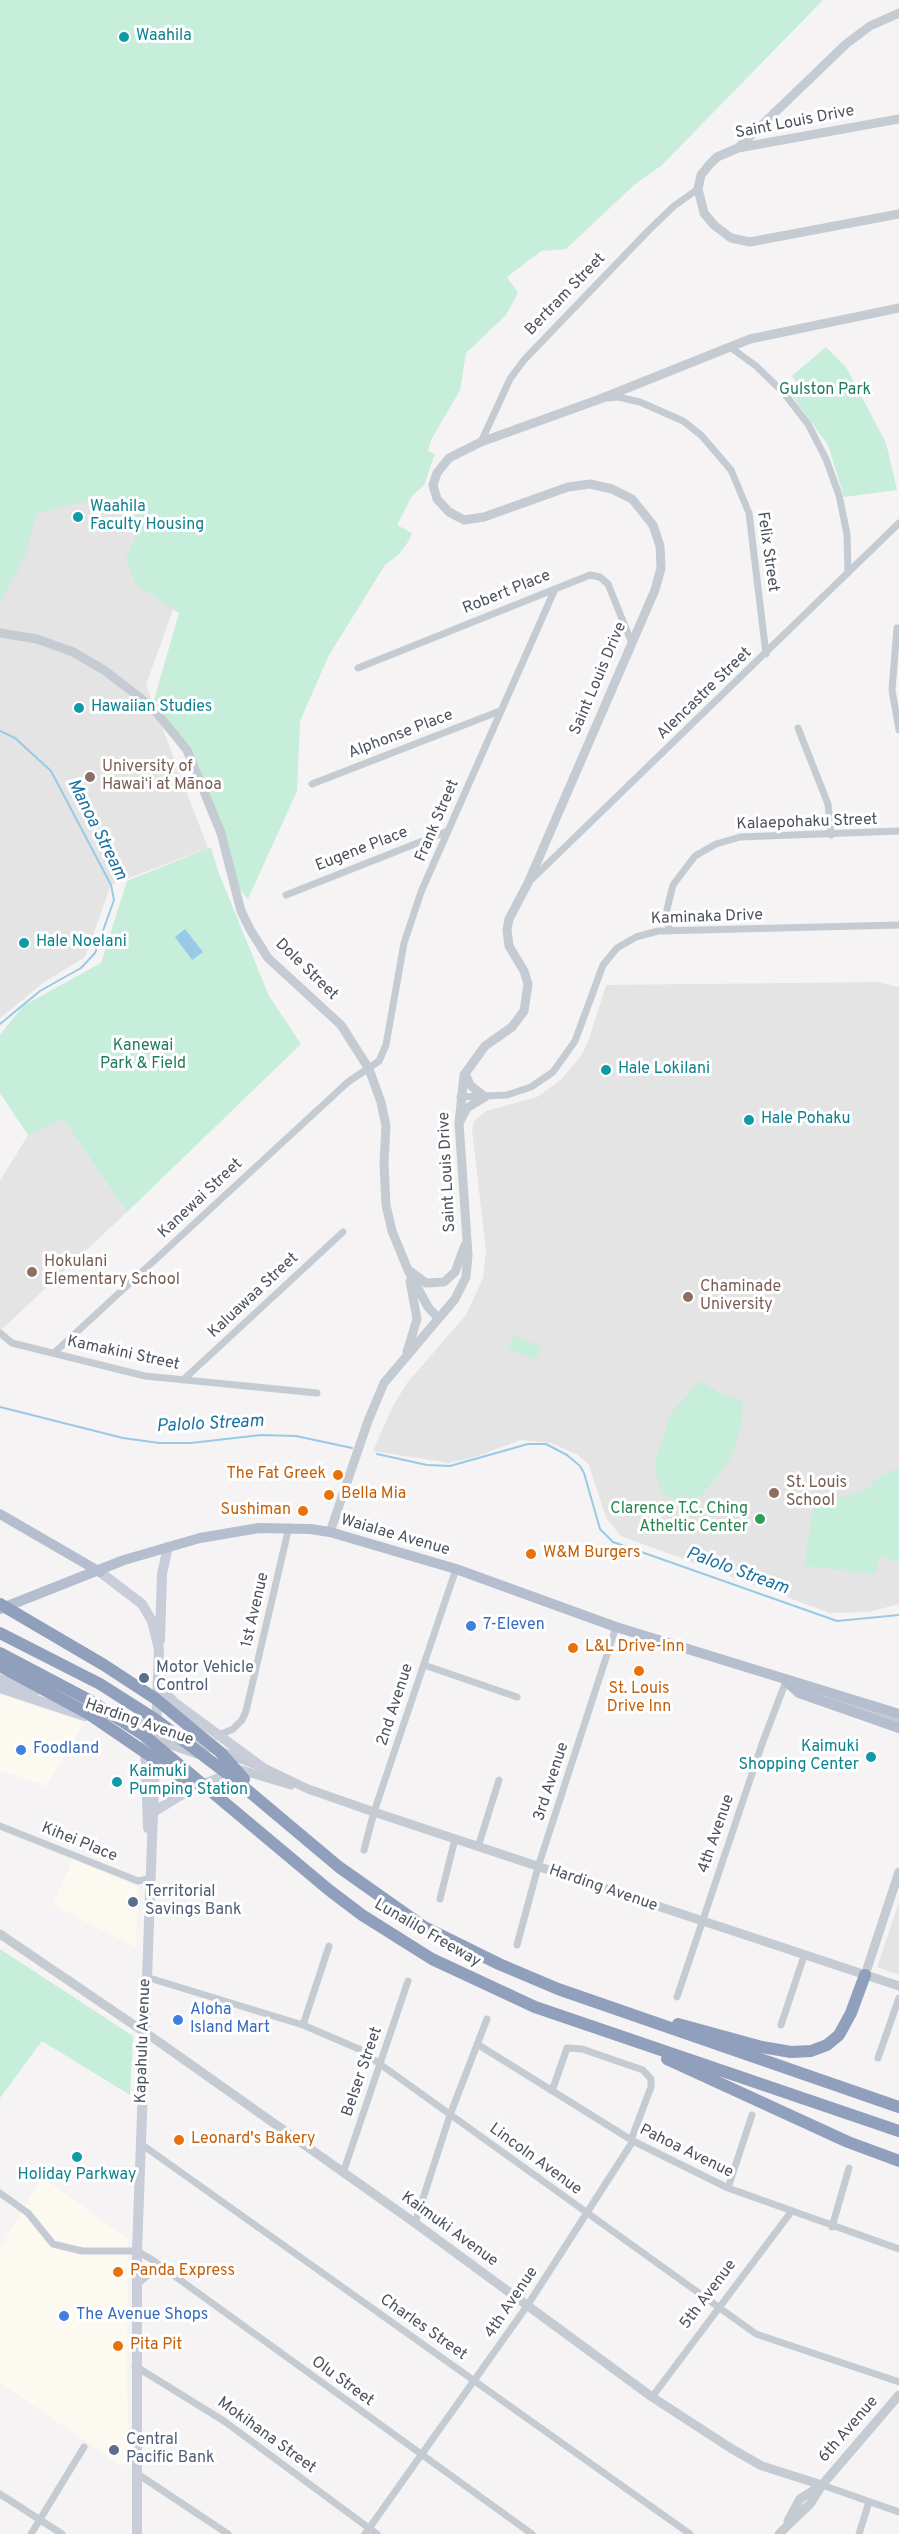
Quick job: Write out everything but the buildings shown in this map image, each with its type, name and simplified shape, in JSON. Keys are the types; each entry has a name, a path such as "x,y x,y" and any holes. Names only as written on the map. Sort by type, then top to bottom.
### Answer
{"highway":[{"path":"0,1604 104,1665 156,1699 220,1752 279,1817"},
{"name":"Lunalilo Freeway","path":"0,1633 48,1656 139,1708 209,1759 364,1886 424,1927 526,1977 586,2000 899,2107"},
{"name":"Lunalilo Freeway","path":"0,1653 33,1668 145,1736 362,1915 432,1959 503,1994 612,2034 899,2131"},
{"path":"0,1666 89,1714 239,1815"},
{"path":"586,2000 762,2047 804,2052 821,2048 839,2036 865,1975"},
{"path":"612,2034 830,2134 899,2161"}],"main road":[{"path":"0,1514 100,1572"},
{"name":"Waialae Avenue","path":"0,1609 100,1572 124,1560 168,1547 249,1529 289,1527 330,1532 456,1569 616,1627 899,1714"},
{"path":"159,1649 163,1616 162,1574 168,1547"},
{"name":"Kapahulu Avenue","path":"100,1572 139,1601 147,1611 156,1633 159,1649 155,1735 155,1811 150,1847 137,2251 135,2366 137,2533"},
{"path":"159,1670 168,1696 175,1703 262,1767"},
{"name":"Harding Avenue","path":"0,1679 155,1735"},
{"name":"Waialae Avenue","path":"786,1681 799,1693 899,1728"},
{"name":"Harding Avenue","path":"0,1688 128,1730 155,1735"},
{"path":"128,1730 143,1748 150,1847"},
{"path":"143,1748 155,1735"},
{"path":"155,1811 173,1799 222,1777 246,1772"}],"street":[{"path":"738,148 846,44 870,26 899,13"},
{"name":"Saint Louis Drive","path":"698,189 701,175 709,165 717,157 738,148 899,119"},
{"path":"698,189 704,213 714,225 731,238 750,242 899,214"},
{"name":"Bertram Street","path":"481,442 510,379 524,360 657,222 674,206 698,189"},
{"name":"Saint Louis Drive","path":"330,1532 378,1395 391,1373 462,1288 468,1266 459,1124 460,1097 465,1073 485,1046 517,1023 527,1005 529,991 527,977 509,946 507,930 511,914 528,883 655,590 661,568 660,546 647,515 622,493 590,484 568,487 479,519 464,520 454,516 441,505 434,493 436,476 449,458 481,442 600,399 730,347 770,334 897,311"},
{"path":"730,347 756,366 784,393 808,424 826,459 841,505 847,534 848,573"},
{"name":"Felix Street","path":"600,399 618,397 640,402 683,421 717,452 731,470 749,513 766,654"},
{"name":"Alencastre Street","path":"528,883 899,523"},
{"name":"Robert Place","path":"358,668 590,575 603,578 609,586 632,641"},
{"name":"Frank Street","path":"369,1069 379,1061 384,1051 404,943 422,892 555,589"},
{"path":"897,628 892,690 899,730"},
{"name":"Dole Street","path":"0,633 37,639 73,652 105,670 152,707 187,750 220,833 241,911 251,931 268,958 341,1024 369,1069 381,1102 386,1126 384,1163 386,1205 392,1231 408,1270 428,1307 438,1318"},
{"name":"Alphonse Place","path":"312,784 500,711"},
{"path":"798,728 828,804 831,835"},
{"name":"Eugene Place","path":"286,895 448,831"},
{"name":"Kalaepohaku Street","path":"669,931 667,909 673,885 687,865 705,849 740,837 899,831"},
{"name":"Kaminaka Drive","path":"460,1097 485,1097 520,1092 553,1072 575,1041 598,975 609,956 636,937 669,931 899,925"},
{"name":"Kanewai Street","path":"54,1353 348,1082 369,1069"},
{"path":"459,1124 467,1108 485,1097 470,1084 465,1073"},
{"name":"Kaluawaa Street","path":"183,1380 343,1232"},
{"path":"408,1270 426,1283 444,1282 455,1272 467,1238"},
{"path":"405,1356 417,1319 408,1270"},
{"name":"Kamakini Street","path":"0,1333 12,1343 145,1376 317,1393"},
{"name":"1st Avenue","path":"200,1744 233,1729 242,1720 246,1711 289,1527"},
{"name":"2nd Avenue","path":"364,1850 374,1812 456,1569"},
{"name":"3rd Avenue","path":"517,1946 538,1867 616,1627"},
{"path":"424,1665 517,1697"},
{"name":"4th Avenue","path":"677,1997 765,1736 786,1681"},
{"path":"822,1702 845,1702 899,1720"},
{"name":"Harding Avenue","path":"155,1735 200,1744 262,1767 308,1789"},
{"name":"Harding Avenue","path":"155,1735 246,1772 308,1789 899,1986"},
{"path":"478,1847 500,1780"},
{"name":"Kihei Place","path":"0,1826 138,1881 149,1879"},
{"path":"440,1899 455,1839"},
{"path":"865,1975 899,1872"},
{"name":"Kaimuki Avenue","path":"0,1934 144,2031 415,2223 652,2397 732,2450 762,2466 899,2512"},
{"path":"303,2025 328,1946"},
{"path":"781,2025 804,1956"},
{"name":"Lincoln Avenue","path":"146,1977 303,2025 359,2049 756,2334 899,2382"},
{"name":"Belser Street","path":"343,2173 408,1981"},
{"path":"878,2058 899,1998"},
{"path":"415,2223 450,2115 487,2019"},
{"name":"Pahoa Avenue","path":"477,2044 632,2141 728,2188 899,2249"},
{"name":"4th Avenue","path":"367,2531 527,2306 587,2214 632,2141 651,2087 649,2076 639,2068 582,2049 567,2048 552,2091"},
{"path":"728,2188 752,2115"},
{"name":"Charles Street","path":"141,2144 690,2534"},
{"path":"832,2227 849,2168"},
{"path":"0,2193 28,2213 53,2244 82,2251 137,2251"},
{"name":"5th Avenue","path":"652,2397 791,2212"},
{"name":"Olu Street","path":"137,2251 532,2534"},
{"path":"137,2284 151,2273 168,2272"},
{"name":"Mokihana Street","path":"135,2366 224,2421 367,2531 377,2534"},
{"name":"6th Avenue","path":"782,2531 811,2503 822,2485 899,2395"},
{"path":"31,2534 84,2447"},
{"path":"136,2473 228,2534"},
{"path":"794,2476 799,2483 800,2499"},
{"name":"6th Avenue","path":"782,2531 800,2499 822,2485"},
{"path":"0,2494 62,2534"},
{"path":"859,2534 869,2502"}],"shaded area":[{"name":"University of Hawaiʻi at Mānoa","path":"66,465 200,535 146,685 208,848 111,885 85,957 43,983 0,1018 0,481"},
{"name":"Chaminade University","path":"878,982 899,987 899,1604 869,1612 830,1613 621,1536 606,1518 589,1465 578,1455 551,1443 521,1440 472,1458 449,1463 373,1451 393,1406 407,1383 466,1315 483,1278 486,1251 472,1130 474,1121 486,1111 537,1097 562,1079 582,1054 606,985"},
{"name":"Hokulani Elementary School","path":"63,1119 127,1212 0,1331 0,1181 28,1135"},
{"name":"Foodland","path":"0,1694 84,1723 46,1786 0,1770"},
{"path":"73,1859 138,1887 136,1947 53,1905"},
{"path":"899,1902 899,1975 877,1967"},
{"name":"The Avenue Shops","path":"42,2177 128,2239 129,2464 119,2464 0,2383 0,2249"}],"green space":[{"path":"0,0 823,0 662,165 634,185 566,249 541,251 507,277 518,293 506,315 466,353 460,390 431,440 428,451 435,454 424,485 412,496 397,525 412,533 408,542 398,555 385,565 329,655 300,721 297,791 248,899 232,881 221,833 187,750 152,707 179,613 135,583 126,558 140,525 131,505 117,499 78,503 37,513 24,559 0,602"},
{"name":"Gulston Park","path":"826,347 846,367 886,443 897,490 844,497 828,445 787,389 796,381 792,376"},
{"name":"Kanewai Park & Field","path":"211,847 218,871 269,996 301,1044 127,1212 63,1119 28,1135 0,1093 0,1035 23,1006 101,963 127,881"},
{"path":"514,1335 541,1347 535,1360 508,1348"},
{"path":"700,1381 720,1393 743,1400 741,1426 735,1450 716,1479 700,1496 682,1503 662,1493 657,1479 655,1461 671,1413"},
{"path":"899,1468 899,1563 880,1556 875,1574 804,1566 813,1510 816,1504 866,1490 882,1475"},
{"path":"0,1949 133,2036 130,2095 42,2041 0,2098"}],"water":[{"path":"185,929 203,952 192,960 175,937"}],"waterway":[{"name":"Manoa Stream","path":"0,731 15,738 51,771 111,885 114,900 95,953 81,968 40,991 0,1024"},
{"name":"Palolo Stream","path":"0,1407 123,1438 159,1443 191,1443 261,1435 296,1436 352,1448"},
{"name":"Palolo Stream","path":"377,1454 427,1465 450,1466 528,1444 546,1444 567,1455 580,1466 600,1529 613,1542 837,1621 899,1615"}],"place":[{"name":"Waahila","path":"124,37"},
{"name":"Waahila Faculty Housing","path":"78,517"},
{"name":"Hawaiian Studies","path":"79,708"},
{"name":"University of Hawaiʻi at Mānoa","path":"90,777"},
{"name":"Hale Noelani","path":"24,943"},
{"name":"Hale Lokilani","path":"606,1070"},
{"name":"Hale Pohaku","path":"749,1120"},
{"name":"Hokulani Elementary School","path":"32,1272"},
{"name":"Chaminade University","path":"688,1297"},
{"name":"The Fat Greek","path":"338,1475"},
{"name":"St. Louis School","path":"774,1493"},
{"name":"Bella Mia","path":"329,1495"},
{"name":"Sushiman","path":"303,1511"},
{"name":"Clarence T.C. Ching Atheltic Center","path":"760,1519"},
{"name":"W&M Burgers","path":"531,1554"},
{"name":"7-Eleven","path":"471,1626"},
{"name":"L&L Drive-Inn","path":"573,1648"},
{"name":"St. Louis Drive Inn","path":"639,1671"},
{"name":"Motor Vehicle Control","path":"144,1678"},
{"name":"Foodland","path":"21,1750"},
{"name":"Kaimuki Shopping Center","path":"871,1757"},
{"name":"Kaimuki Pumping Station","path":"117,1782"},
{"name":"Territorial Savings Bank","path":"133,1902"},
{"name":"Aloha Island Mart","path":"178,2020"},
{"name":"Leonard's Bakery","path":"179,2140"},
{"name":"Holiday Parkway","path":"77,2157"},
{"name":"Panda Express","path":"118,2272"},
{"name":"The Avenue Shops","path":"64,2316"},
{"name":"Pita Pit","path":"118,2346"},
{"name":"Central Pacific Bank","path":"114,2450"}]}
